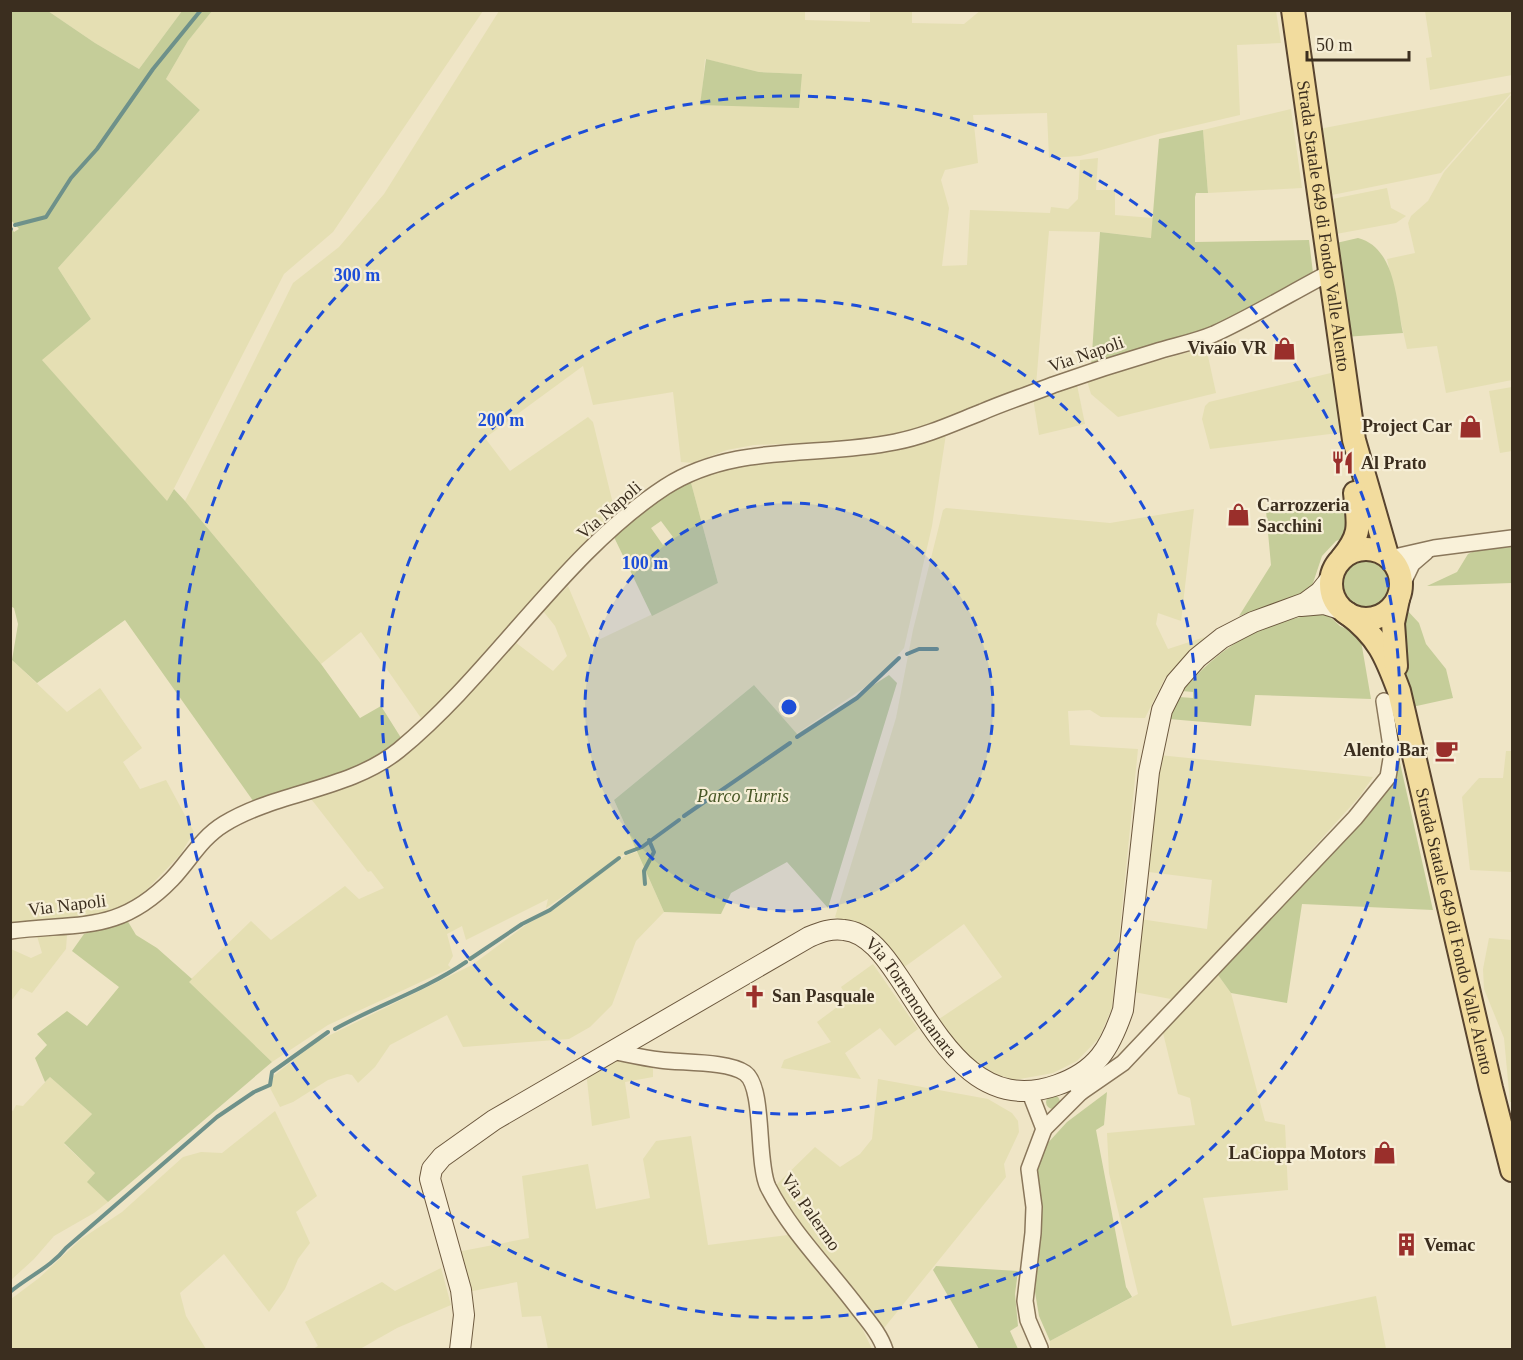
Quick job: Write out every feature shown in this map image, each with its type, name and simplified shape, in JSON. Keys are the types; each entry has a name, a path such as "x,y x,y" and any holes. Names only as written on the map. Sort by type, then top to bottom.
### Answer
{"main road":[{"name":"Strada Statale 649 di Fondo Valle Alento","path":"1293,10 1354,440 1389,557 1401,576 1400,593 1393,623 1391,696"},
{"name":"Strada Statale 649 di Fondo Valle Alento","path":"1354,440 1354,481 1360,521 1356,538 1337,567 1333,595 1345,612 1362,624 1382,647 1391,696 1512,1170"},
{"path":"1337,567 1352,551 1376,550 1389,557"},
{"path":"1345,612 1358,618 1381,615 1400,593"}],"street":[{"name":"Via Napoli","path":"10,931 116,919 139,909 176,876 206,836 226,822 256,808 341,782 375,766 422,729 582,560 629,514 667,486 692,473 726,460 894,443 956,424 980,412 1091,371 1212,334 1329,273"},
{"path":"1389,557 1434,548 1512,538"},
{"path":"1400,593 1412,564 1434,548"},
{"name":"Via Torremontanara","path":"1077,1085 1105,1053 1124,1010 1149,772 1162,710 1176,682 1197,658 1214,644 1253,622 1313,598 1337,567"},
{"name":"Via Torremontanara","path":"1286,610 1318,604 1345,612"},
{"name":"Via Torremontanara","path":"460,1350 465,1315 461,1290 435,1205 430,1179 432,1169 442,1157 494,1120 809,937 826,930 846,930 862,936 884,955 959,1062 976,1077 993,1086 1013,1092 1030,1093 1077,1085 1123,1064 1355,818 1388,777 1392,753 1391,696"},
{"name":"Via Palermo","path":"610,1051 662,1061 704,1063 743,1071 750,1077 756,1096 764,1180 799,1235 882,1340 885,1350"},
{"path":"1040,1348 1028,1320 1025,1301 1034,1224 1029,1169 1044,1129 1077,1085"},
{"path":"1030,1093 1044,1129"}],"shaded area":[{"path":"805,10 805,20 870,22 870,11 912,10 912,23 964,24 981,10 1276,11 1281,43 1237,45 1240,115 1158,134 1080,156 1049,158 1047,113 973,115 978,163 945,170 941,180 949,208 942,266 967,265 970,210 1050,213 1051,207 1068,209 1078,199 1080,160 1098,158 1096,190 1115,190 1115,215 1153,218 1152,238 1100,232 1049,231 1036,385 903,434 855,441 754,445 727,450 693,463 681,462 673,392 593,405 583,366 485,438 510,471 588,417 593,422 615,512 451,692 421,718 361,632 321,664 185,501 293,283 339,247 384,194 499,11","holes":["705,59 759,72 801,74 701,105"]},
{"path":"48,11 182,11 139,69"},
{"path":"212,11 483,11 333,232 284,274 167,502 41,359 91,319 58,268 200,110 166,79 188,41"},
{"path":"1425,11 1512,11 1512,75 1430,90 1426,58 1432,57"},
{"path":"1512,92 1441,173 1327,196 1319,129"},
{"path":"1512,94 1512,380 1446,393 1437,346 1407,349 1387,259 1415,253 1408,223 1411,216 1428,201 1444,172"},
{"path":"1291,109 1302,188 1208,193 1203,130"},
{"path":"1387,188 1391,208 1406,216 1396,223 1336,234 1332,199"},
{"path":"1206,347 1216,393 1118,417 1091,394 1087,381"},
{"path":"1335,372 1346,432 1210,449 1202,419 1205,406 1209,402"},
{"path":"1077,385 1085,424 1039,435 1033,398"},
{"path":"1512,387 1512,451 1500,453 1489,391"},
{"path":"946,434 932,526 904,648 877,679 796,734 754,685 614,800 635,847 546,908 548,899 466,940 462,926 447,934 453,956 448,965 451,968 328,1025 272,1062 188,982 251,921 271,940 345,886 359,899 384,888 371,871 368,872 308,795 376,770 515,642 553,671 567,656 555,626 543,611 568,586 592,643 718,583 690,479 739,462"},
{"path":"946,508 1110,523 1194,509 1181,621 1158,613 1156,624 1168,649 1205,637 1165,678 1145,718 1101,717 1090,710 1068,711 1070,745 1138,749 1112,1008 1099,1038 1077,1061 1053,1073 1015,1080 985,1071 963,1056 936,1021 1002,977 964,924 903,968 854,924 835,917 896,718 913,630 943,510"},
{"path":"12,660 67,712 100,688 142,748 123,762 140,789 166,780 194,832 180,855 132,905 88,919 11,925"},
{"path":"1506,751 1512,751 1512,872 1470,870 1462,797 1479,778 1503,778"},
{"path":"1159,755 1373,777 1360,796 1176,1000 1134,992 1140,919 1207,929 1212,880 1149,872"},
{"path":"637,852 664,912 636,941 612,1005 590,1027 569,1039 463,1047 447,1015 390,1045 375,1067 358,1083 352,1075 347,1074 328,1080 293,1102 280,1107 270,1088 272,1077 316,1042 472,965 527,924 551,911 626,855"},
{"path":"67,935 66,949 32,993 21,988 11,1001 11,949 31,958 42,953 37,936"},
{"path":"1489,938 1512,940 1512,1102 1510,1102 1504,1038 1484,989 1483,969"},
{"path":"873,964 918,1029 895,1046 880,1028 845,1053 861,1079 781,1068 784,1060 831,1042 817,1022 848,999 841,987"},
{"path":"1218,975 1231,993 1265,1121 1285,1125 1288,1190 1203,1198 1232,1326 1376,1296 1386,1349 1050,1350 1050,1341 1138,1294 1109,1173 1107,1133 1195,1125 1190,1098 1178,1094 1163,1033"},
{"path":"610,1058 653,1065 653,1077 625,1082 630,1118 592,1126 586,1071"},
{"path":"50,1077 92,1114 64,1144 95,1173 88,1182 108,1202 94,1213 54,1236 11,1280 10,1109 13,1111 16,1105 23,1106"},
{"path":"878,1079 988,1099 1012,1113 1018,1121 1019,1132 1004,1164 1006,1177 880,1333 806,1237 774,1187 815,1147 840,1167 860,1154 872,1139"},
{"path":"275,1111 317,1196 296,1212 310,1243 298,1259 285,1289 269,1312 224,1254 180,1293 186,1316 206,1349 11,1349 11,1299 39,1278 81,1239 122,1212 183,1157 201,1152 222,1153"},
{"path":"691,1136 708,1245 788,1235 816,1265 862,1328 872,1349 548,1349 541,1316 522,1317 517,1282 468,1292 457,1252 529,1238 522,1176 588,1164 596,1209 650,1198 643,1159 656,1141"},
{"path":"441,1268 451,1305 397,1328 360,1349 313,1349 318,1346 305,1322 382,1282 395,1291"}],"green space":[{"path":"11,11 48,11 139,69 182,11 212,11 188,41 166,79 200,110 58,268 91,319 42,360 167,501 174,489 185,501 321,664 360,718 381,706 403,741 383,759 256,805 125,620 37,683 12,660 18,624 14,608 10,606 10,227 14,232 19,229 10,219"},
{"path":"706,59 759,72 802,74 799,108 700,105"},
{"path":"1203,130 1208,193 1196,193 1195,242 1309,240 1313,273 1206,331 1091,369 1100,232 1151,238 1159,139"},
{"path":"1358,238 1371,244 1387,264 1396,292 1403,333 1344,337 1332,244"},
{"path":"690,479 718,583 652,616 613,535 631,519","holes":["661,521 673,537 663,545 651,528"]},
{"path":"1347,504 1350,535 1336,541 1322,556 1310,592 1239,616 1271,565 1266,511"},
{"path":"1512,547 1512,583 1427,586 1457,572 1468,554 1477,550"},
{"path":"1372,559 1385,566 1391,574 1391,594 1385,602 1377,608 1362,609 1349,602 1343,594 1342,579 1349,566 1357,560"},
{"path":"1405,608 1419,623 1426,644 1446,669 1453,698 1412,707 1397,628"},
{"path":"1325,612 1340,626 1360,635 1371,699 1255,695 1251,726 1169,719 1179,697 1193,698 1193,692 1182,691 1229,647 1245,637 1281,622"},
{"name":"Parco Turris","path":"889,675 897,683 828,908 787,862 731,893 721,914 664,912 614,800 754,685 797,734"},
{"path":"1398,754 1433,910 1302,904 1287,1003 1231,993 1218,975 1366,818 1386,790"},
{"path":"127,920 136,935 157,948 192,979 189,982 272,1062 108,1202 87,1182 95,1173 64,1143 92,1114 50,1077 45,1082 35,1058 47,1045 37,1034 67,1011 87,1026 119,987 72,951 84,934"},
{"path":"1107,1092 1104,1125 1096,1130 1126,1287 1132,1297 1050,1341 1039,1316 1035,1292 1038,1244 1037,1170 1046,1145 1067,1122"},
{"path":"1053,1095 1058,1097 1060,1102 1058,1107 1053,1109 1048,1107 1046,1102 1048,1097"},
{"path":"936,1266 1018,1271 1015,1294 1018,1326 1010,1331 1018,1349 979,1349 933,1270"}],"waterway":[{"path":"15,225 46,217 71,178 97,149 153,69 201,10"},
{"path":"907,654 919,649 937,649"},
{"path":"797,737 857,698 899,658"},
{"path":"684,816 790,743"},
{"path":"626,853 642,847 679,820"},
{"path":"645,884 644,871 654,852 649,840"},
{"path":"470,959 522,924 550,910 619,858"},
{"path":"335,1029 434,981 466,962"},
{"path":"10,1292 54,1261 217,1117 254,1092 270,1085 272,1072 328,1032"}],"place":[{"name":"Vivaio VR","path":"1285,348"},
{"name":"Project Car","path":"1470,426"},
{"name":"Al Prato","path":"1343,463"},
{"name":"Carrozzeria Sacchini","path":"1239,515"},
{"name":"Alento Bar","path":"1446,750"},
{"name":"San Pasquale","path":"754,996"},
{"name":"LaCioppa Motors","path":"1384,1153"},
{"name":"Vemac","path":"1406,1245"}]}
